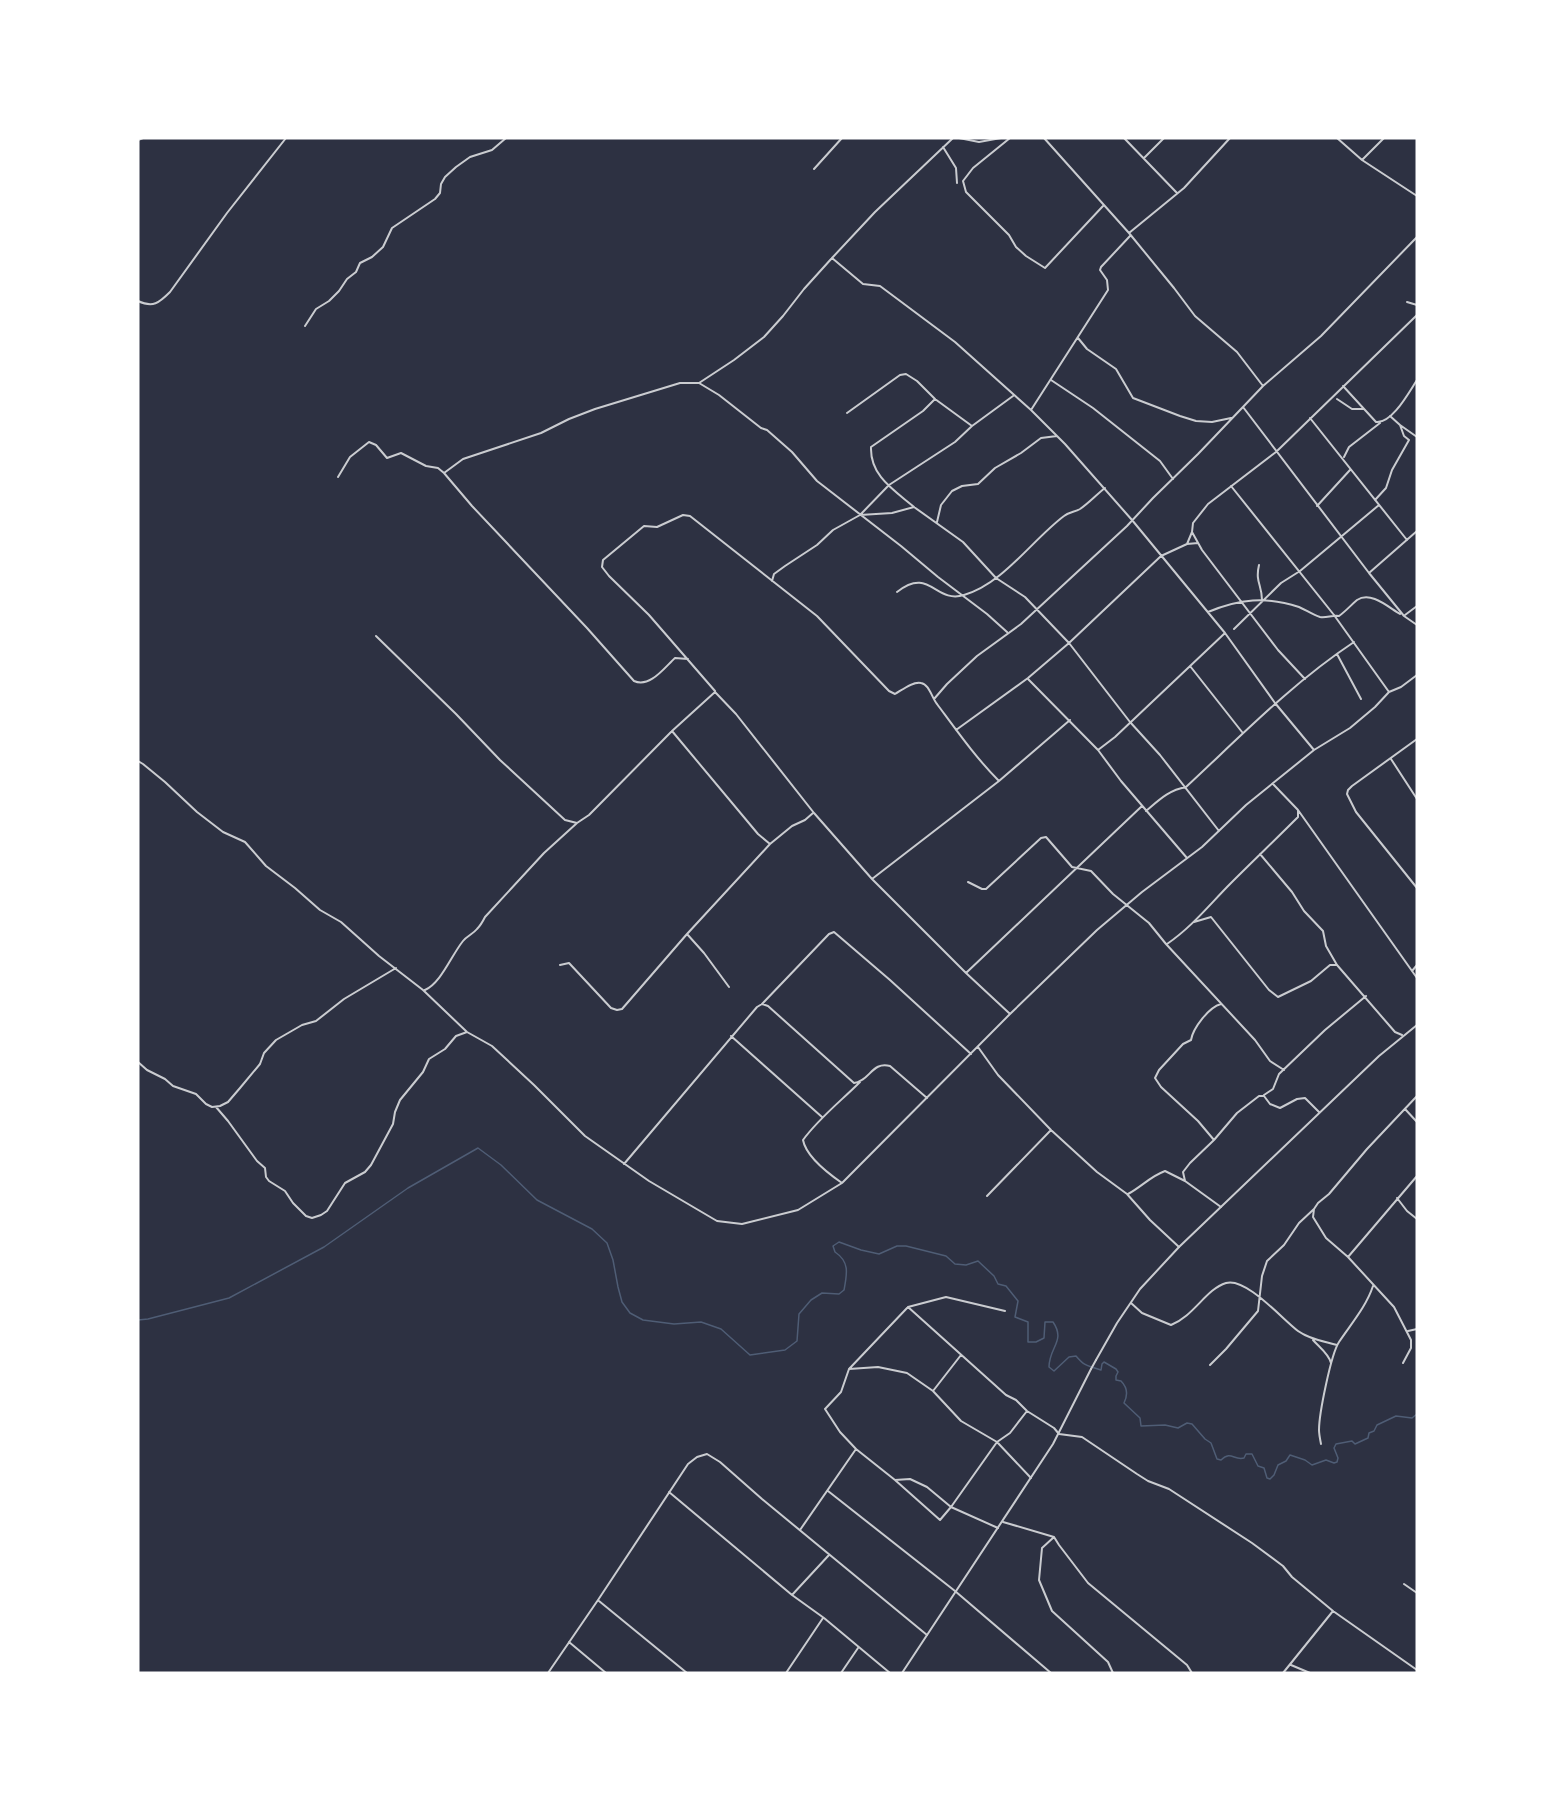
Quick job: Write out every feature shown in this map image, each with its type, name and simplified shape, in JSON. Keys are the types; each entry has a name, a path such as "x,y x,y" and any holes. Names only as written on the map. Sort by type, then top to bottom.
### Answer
{"street":[{"path":"138,140 143,138"},
{"path":"138,301 147,305 155,304 170,292 286,138"},
{"path":"305,326 316,309 329,301 347,279 356,272 360,263 372,257 383,247 392,228 435,199 440,193 445,177 470,157 492,150 506,138"},
{"path":"814,169 842,138"},
{"path":"699,383 764,337 832,258 953,138"},
{"path":"959,138 979,142 1001,138"},
{"path":"1010,138 966,176 963,185 966,192 1009,236 1016,248 1026,256 1045,268 1102,206"},
{"path":"1044,138 1174,288 1195,316 1237,352 1263,386"},
{"path":"1124,138 1178,193"},
{"path":"1144,158 1164,138"},
{"path":"1031,410 1108,290 1107,280 1100,270 1101,267 1129,235 1178,193 1230,138"},
{"path":"1337,138 1362,160 1417,196"},
{"path":"1362,160 1384,138"},
{"path":"944,147 956,168 957,183"},
{"path":"933,700 977,656 1021,624 1097,555 1263,386 1321,336 1416,241 1417,237"},
{"path":"832,258 863,284 880,286 955,342 1057,436 1105,488 1208,612 1275,703 1314,750"},
{"path":"1407,302 1417,305"},
{"path":"1187,544 1193,523 1208,504 1276,452 1417,315"},
{"path":"1078,338 1087,349 1116,369 1133,398 1197,421 1212,422 1232,418"},
{"path":"847,413 900,375 906,374 972,426"},
{"path":"1051,380 1093,408 1160,460 1173,479"},
{"path":"1344,457 1349,447 1390,416 1402,403 1417,380"},
{"path":"444,473 462,459 542,433 594,409 680,383 699,383 767,430 792,452 817,481 1007,632"},
{"path":"1343,386 1376,422 1380,423"},
{"path":"772,580 774,574 817,545 833,530 860,515 889,485 955,441 1014,396"},
{"path":"935,399 923,411 872,447 871,458 878,474 914,507 963,542 996,578 1025,597 1070,643 1130,722 1160,755 1219,831"},
{"path":"1337,399 1353,409 1365,409"},
{"path":"1243,407 1404,616"},
{"path":"1390,416 1417,437"},
{"path":"1310,418 1407,540"},
{"path":"1376,501 1386,488 1392,470 1409,440 1404,436 1400,425"},
{"path":"937,523 941,506 952,491 962,486 978,484 995,468 1041,438 1057,436"},
{"path":"338,477 350,458 369,442 376,445 387,458 401,453 426,466 438,468 634,681 648,682 675,658 688,659"},
{"path":"1317,506 1351,469"},
{"path":"1231,486 1334,615 1389,692"},
{"path":"897,592 911,583 921,582 952,597 963,596 980,588 996,578 1065,514 1080,509 1105,488"},
{"path":"1234,629 1281,583 1300,571 1379,505"},
{"path":"860,515 892,513 914,507"},
{"path":"999,781 933,700 927,686 922,682 914,683 896,694 889,691 818,616 687,515 657,527 644,526 603,560 602,567 609,576 649,615 736,714 814,813 872,879 966,973 1011,1014"},
{"path":"1369,573 1417,531"},
{"path":"1192,532 1202,550 1240,602 1278,650 1305,679"},
{"path":"956,730 1028,678 1070,643 1161,556 1187,544 1198,543"},
{"path":"1259,565 1257,573 1262,600"},
{"path":"1208,612 1233,602 1262,600 1287,604 1325,618 1339,616 1366,596 1374,598 1417,625"},
{"path":"1404,616 1417,606"},
{"path":"1098,750 1225,633"},
{"path":"376,636 500,760 565,820 577,823"},
{"path":"1146,811 1166,793 1186,787 1275,703 1354,642"},
{"path":"1336,654 1361,699"},
{"path":"1190,666 1242,732"},
{"path":"138,761 165,782 197,813 224,832 245,842 266,866 320,910 341,922 379,956 423,990 467,1032 492,1046 585,1136 649,1181 717,1221 742,1224 798,1210 842,1183 1097,930 1187,858 1314,750 1350,728 1389,692 1401,687 1417,675"},
{"path":"1028,678 1098,750 1187,858"},
{"path":"423,990 435,984 464,939 478,928 485,917 544,853 589,815 672,731 715,692"},
{"path":"872,879 999,781 1071,720"},
{"path":"672,731 758,834 771,844"},
{"path":"1417,738 1352,786 1347,794 1356,812 1417,888"},
{"path":"1391,758 1417,799"},
{"path":"1273,784 1298,810 1417,978"},
{"path":"966,973 1142,806"},
{"path":"1167,944 1194,922 1298,817 1298,810"},
{"path":"560,965 569,963 611,1008 622,1009 687,934 771,844 792,826 814,813"},
{"path":"968,882 986,889 1041,838 1046,837 1072,867 1091,871 1113,894 1149,923 1255,1040 1270,1061 1284,1070"},
{"path":"1260,854 1323,931 1326,946 1337,965 1395,1032 1402,1035"},
{"path":"1194,922 1211,917 1269,990 1278,997 1311,981 1330,965 1337,965"},
{"path":"624,1164 757,1007 829,934 834,932 971,1054"},
{"path":"687,934 729,987"},
{"path":"1412,971 1417,965"},
{"path":"216,1107 228,1102 260,1065 264,1053 276,1041 302,1025 316,1021 344,999 396,968"},
{"path":"1185,1180 1183,1172 1185,1168 1214,1140 1237,1113 1259,1096 1264,1096 1273,1089 1279,1074 1325,1030 1366,996"},
{"path":"762,1004 768,1006 854,1083 860,1082"},
{"path":"1214,1140 1155,1078 1159,1070 1183,1044 1191,1040 1194,1028 1209,1010 1216,1005 1223,1004"},
{"path":"902,1673 1059,1434 1096,1360 1140,1289 1179,1246 1319,1112 1402,1035 1417,1025"},
{"path":"138,1062 173,1086 196,1094 206,1104 216,1107 257,1161 265,1168 269,1181 285,1191 306,1216 312,1218 327,1211 345,1183 365,1172 371,1165 393,1124 394,1112 400,1100 423,1072 429,1059 445,1049 456,1036 467,1032"},
{"path":"731,1036 822,1117"},
{"path":"978,1047 998,1075 1050,1130 1097,1172 1127,1194 1150,1220 1179,1246"},
{"path":"842,1183 830,1175 805,1148 803,1140 822,1117 879,1065 884,1064 890,1066 927,1098"},
{"path":"1264,1096 1270,1104 1280,1108 1297,1099 1305,1098 1319,1112"},
{"path":"1313,1217 1317,1203 1329,1194 1417,1096"},
{"path":"1405,1108 1417,1122"},
{"path":"987,1196 1050,1130"},
{"path":"1127,1194 1165,1171 1185,1180 1221,1207"},
{"path":"1348,1257 1417,1176"},
{"path":"1397,1198 1417,1219"},
{"path":"1210,1365 1258,1311 1262,1276 1267,1261 1284,1245 1299,1223 1314,1209"},
{"path":"1308,1214 1313,1217 1326,1238 1348,1257 1394,1306 1411,1340 1411,1348 1403,1363"},
{"path":"1131,1303 1142,1313 1171,1325 1192,1312 1214,1290 1225,1283 1235,1282 1259,1297 1297,1330 1311,1338 1337,1344"},
{"path":"1321,1444 1320,1423 1337,1344 1370,1296 1373,1286"},
{"path":"1005,1311 946,1297 908,1307 849,1369 841,1392 825,1409 840,1432 856,1449 940,1520 997,1442 1010,1433 1027,1411"},
{"path":"908,1307 1006,1395 1016,1400 1027,1411 1054,1428 1059,1434 1082,1437 1148,1481 1176,1493 1270,1555 1292,1577 1333,1611 1417,1670"},
{"path":"1408,1330 1417,1329"},
{"path":"1311,1338 1331,1360 1331,1369"},
{"path":"933,1391 961,1355"},
{"path":"849,1369 878,1367 907,1373 933,1391 961,1421 997,1442 1031,1478"},
{"path":"800,1530 856,1449"},
{"path":"548,1673 688,1464 697,1456 707,1454 720,1462 927,1635"},
{"path":"895,1480 910,1479 919,1483 951,1507 998,1528"},
{"path":"828,1491 956,1591 1051,1673"},
{"path":"669,1492 890,1673"},
{"path":"1003,1522 1054,1537 1088,1583 1179,1658 1192,1673"},
{"path":"1054,1537 1042,1548 1039,1580 1052,1611 1108,1662 1113,1673"},
{"path":"792,1595 830,1554"},
{"path":"1404,1584 1417,1593"},
{"path":"598,1600 687,1673"},
{"path":"1283,1673 1333,1611"},
{"path":"786,1673 824,1618"},
{"path":"569,1642 606,1673"},
{"path":"841,1673 859,1648"},
{"path":"1290,1664 1310,1673"}],"waterway":[{"path":"138,1320 229,1298 324,1247 408,1188 478,1148 501,1165 537,1200 592,1229 607,1243 622,1302 630,1313 643,1320 674,1324 701,1322 721,1329 750,1355 785,1350 797,1341 799,1314 811,1300 822,1293 839,1294 844,1290 845,1264 833,1246 839,1242 879,1254 897,1246 906,1246 946,1256 955,1264 966,1265 978,1261 994,1276 998,1284 1006,1286 1018,1301 1015,1317 1028,1322 1028,1342 1036,1342 1044,1338 1045,1322 1053,1322 1058,1334 1049,1367 1054,1371 1069,1357 1076,1356 1085,1364 1101,1370 1104,1362 1118,1372 1116,1380 1121,1381 1126,1391 1124,1403 1140,1418 1141,1426 1165,1425 1178,1428 1187,1423 1192,1424 1211,1443 1217,1459 1221,1460 1227,1456 1241,1459 1246,1454 1252,1454 1258,1466 1264,1468 1267,1478 1270,1479 1278,1465 1286,1461 1290,1455 1312,1465 1326,1460 1334,1463 1338,1458 1334,1448 1336,1444 1352,1441 1355,1444 1368,1438 1369,1433 1374,1431 1377,1425 1396,1416 1412,1418 1417,1414"}]}
